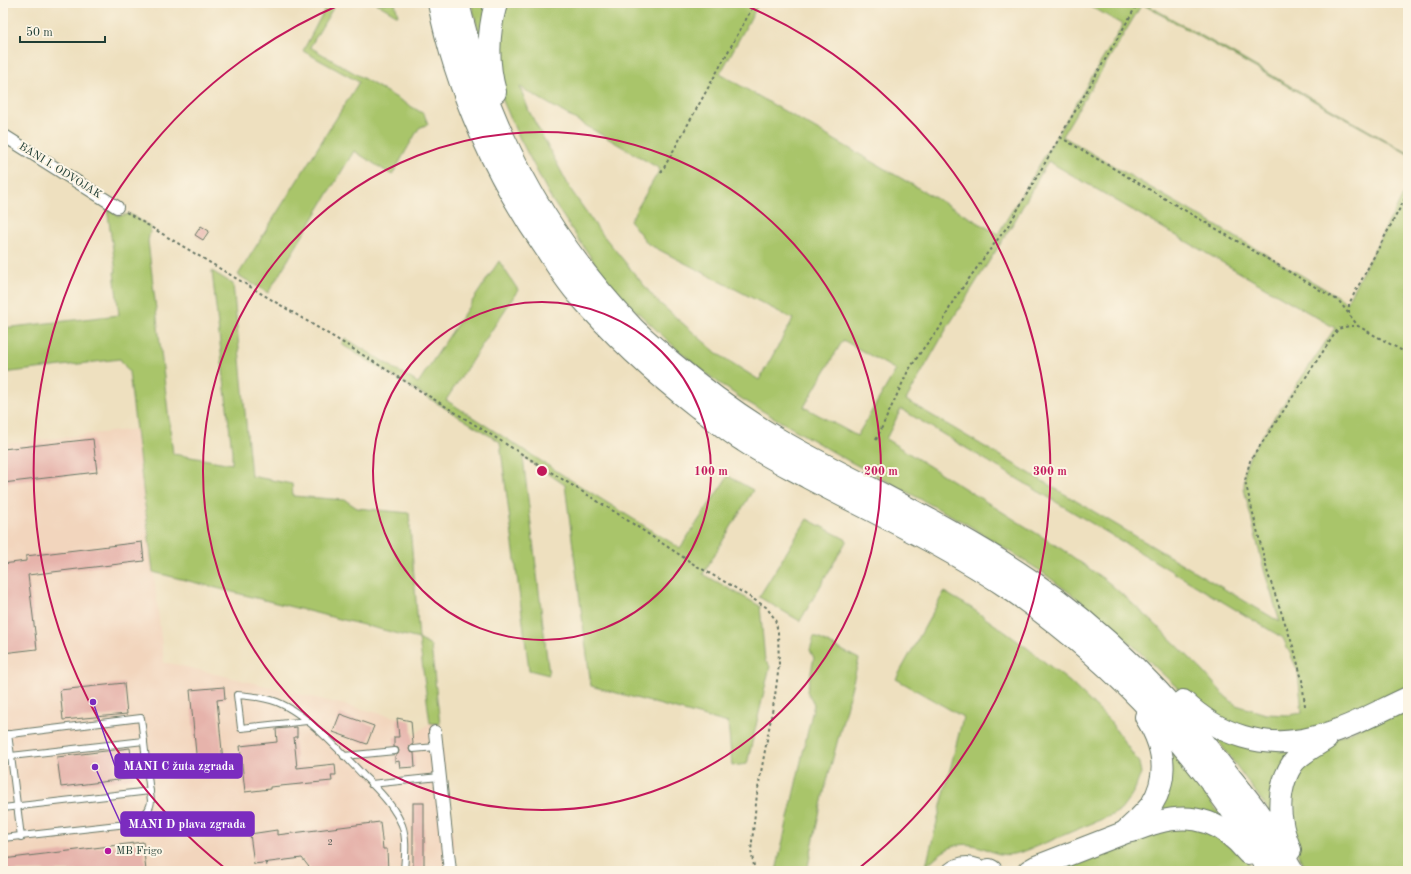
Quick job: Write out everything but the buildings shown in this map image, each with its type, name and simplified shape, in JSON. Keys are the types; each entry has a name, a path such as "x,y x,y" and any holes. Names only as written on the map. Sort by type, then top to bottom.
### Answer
{"highway":[{"path":"430,3 449,72 454,81 465,92"},
{"path":"439,3 450,45 465,92 489,152 516,204 575,291 633,352 666,382 742,440 784,464 960,557 1008,588 1063,627 1124,681 1190,755 1242,826 1269,871"},
{"path":"458,3 477,72 504,141 528,189 560,238 596,286 634,329 703,389 778,439 979,547 1032,582 1089,626 1156,689 1208,747 1263,821 1292,871"},
{"path":"496,3 490,29 493,84 506,122 526,168 528,189"},
{"path":"1089,626 1125,647 1206,721 1234,735 1252,740 1290,742 1312,738 1340,729 1408,698"},
{"path":"1124,681 1154,730 1159,742 1163,764 1162,776 1152,804 1126,832"},
{"path":"1296,871 1282,824 1280,805 1282,789 1293,763 1340,729"},
{"path":"1028,870 1126,832 1138,830 1156,822 1183,818 1198,819 1213,824 1228,832 1244,848 1263,871"}],"street":[{"name":"BANI I. ODVOJAK","path":"3,135 117,206"},
{"path":"435,732 450,871"},
{"path":"947,871 951,867 960,863 970,862 980,865 990,871"}],"lane":[{"path":"307,721 242,728 237,695 260,697 277,702 307,721 386,799 395,812 402,827 405,841 404,871"},
{"path":"3,838 21,837 127,824 148,812 150,807 150,791 141,718 6,734 11,756 21,837"},
{"path":"3,757 144,741"},
{"path":"413,749 436,747"},
{"path":"344,756 395,751"},
{"path":"371,784 439,777"},
{"path":"3,808 150,791"}],"path":[{"path":"661,173 754,3"},
{"path":"876,440 908,371 924,346 940,328 953,301 1010,223 1138,3"},
{"path":"1060,137 1339,301 1358,326 1408,354"},
{"path":"1349,314 1349,304 1408,193"},
{"path":"117,206 350,347 616,512 695,566 766,607 775,619 778,632 778,665 775,696 757,794 751,851 754,871"},
{"path":"1305,706 1300,672 1294,649 1268,574 1245,481 1250,461 1338,329 1349,326 1358,326"},
{"path":"266,862 267,871"}],"shaded area":[{"path":"137,429 164,663 174,664 411,721 413,736 430,723 440,724 457,871 3,871 3,444"}],"green space":[{"path":"328,3 336,3 310,47 424,114 428,124 419,128 392,175 354,151 268,293 238,275 359,82 303,51"},
{"path":"376,3 395,3 398,16"},
{"path":"471,3 489,3 483,48"},
{"path":"502,3 759,3 720,74 998,234 1123,25 1085,3 1144,3 1408,153 1142,4 1062,136 1342,299 1346,303 1408,186 1408,690 1312,732 1244,732 1187,697 1127,640 1083,603 1042,572 965,523 847,460 742,399 712,378 679,351 632,307 598,268 552,200 517,133 499,87","holes":["520,87 660,169 630,221 648,244 793,319 759,380 718,354 656,300 598,229 571,190 529,111","1048,161 1335,328 1252,451 1245,468 1244,489 1264,570 1280,622 906,400 947,328 1014,222","843,340 896,370 857,436 804,407","901,409 1283,638 1298,671 1302,713 1289,715 1266,714 1236,705 1226,697 1203,671 1152,621 1108,582 1063,550 886,439"]},
{"path":"107,207 118,216 130,214 151,227 148,241 173,454 232,464 232,452 212,271 233,284 251,476 292,484 293,496 345,500 357,508 409,513 419,639 153,572 129,372 120,359 3,373 3,328 119,315 114,272 116,272"},
{"path":"499,261 518,290 446,400 680,548 728,476 753,490 703,574 760,606 765,661 770,666 747,764 732,766 728,723 591,686 565,485 523,457 549,675 529,670 500,442 341,344 345,338 418,383"},
{"path":"807,519 847,540 800,621 759,597"},
{"path":"944,592 970,607 1026,647 1071,683 1109,720 1139,763 1141,773 1135,789 1121,810 1023,852 1009,855 995,853 968,844 960,845 946,850 926,866 963,717 896,679"},
{"path":"814,636 859,659 823,796 807,871 776,871 814,704 807,691 814,658 810,650"},
{"path":"419,639 431,646 440,724 430,723"},
{"path":"1408,705 1408,871 1306,871 1296,850 1285,820 1295,771 1327,743"},
{"path":"1211,731 1302,747 1273,816"},
{"path":"1167,744 1205,793 1224,821 1149,818"},
{"path":"1197,824 1245,857 1254,871 1048,871 1143,833"}],"place":[{"name":"MANI C žuta zgrada","path":"93,702"},
{"name":"MANI D plava zgrada","path":"95,767"},
{"name":"MB Frigo","path":"108,851"}]}
